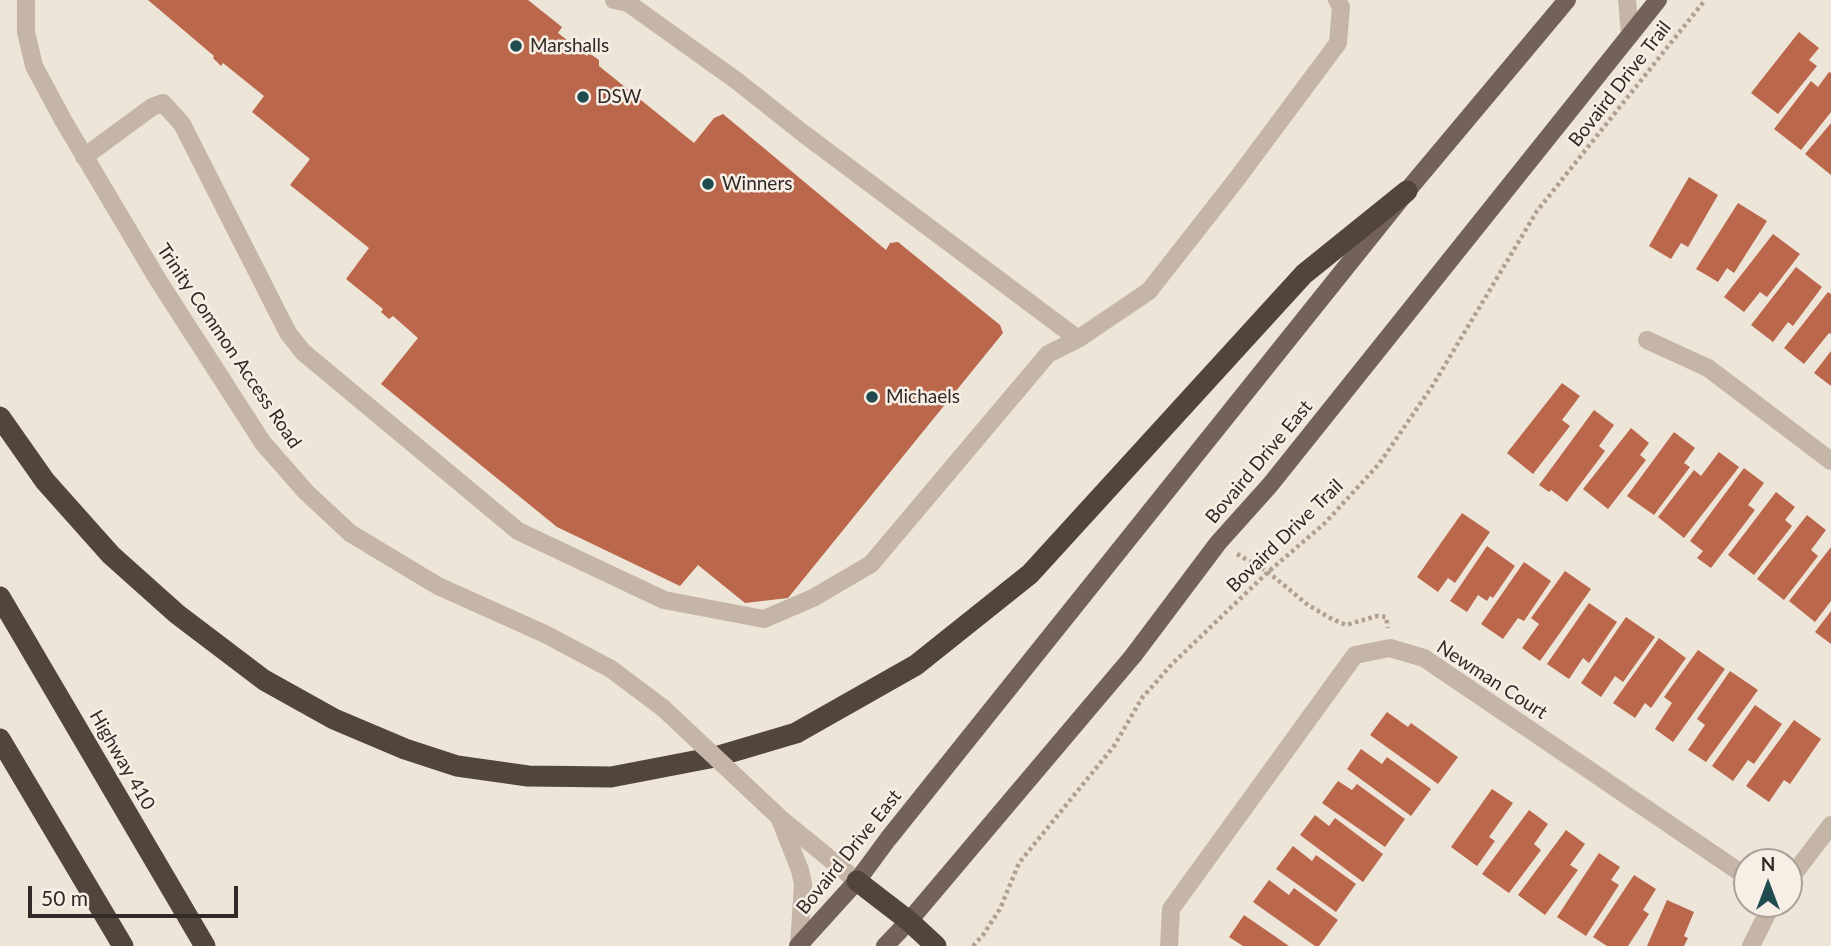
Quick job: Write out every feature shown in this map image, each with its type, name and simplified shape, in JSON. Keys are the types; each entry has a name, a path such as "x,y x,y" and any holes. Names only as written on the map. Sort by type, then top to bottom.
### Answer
{"highway":[{"path":"0,418 46,481 111,555 177,614 264,680 334,719 405,749 457,766 528,776 611,777 715,757 796,733 916,665 1030,574 1304,274 1408,191"},
{"name":"Highway 410","path":"0,597 205,946"},
{"path":"0,739 122,946"},
{"path":"857,881 909,921 936,946"}],"main road":[{"name":"Bovaird Drive East","path":"885,946 1133,656 1218,543 1270,485 1658,0"},
{"name":"Bovaird Drive East","path":"799,945 857,881 1560,4"}],"street":[{"name":"Trinity Common Access Road","path":"26,0 26,32 34,66 85,157 158,280 263,443 306,492 350,533 438,586 545,634 611,669 663,708 779,817 857,881"},
{"path":"85,157 152,107 163,103 182,124 288,333 303,352 518,531 664,600 764,619 813,598 871,564 1048,354 1078,340 1149,291 1338,43 1341,7 1337,0"},
{"path":"1627,0 1630,35"},
{"path":"625,1 737,81 1078,340"},
{"path":"1647,340 1708,368 1831,461"},
{"name":"Newman Court","path":"1169,946 1171,909 1355,655 1390,648 1424,658 1733,868"},
{"name":"Trinity Common Access Road","path":"779,817 803,884 799,945"},
{"path":"1803,862 1831,825"},
{"path":"1751,946 1765,918"}],"path":[{"name":"Bovaird Drive Trail","path":"973,946 1000,909 1019,863 1114,746 1142,698 1172,664 1268,572 1325,523 1379,464 1433,385 1537,211 1705,0"},
{"path":"1218,543 1268,572 1308,605 1346,625 1377,616 1386,617 1390,648"}],"building":[{"path":"148,0 528,0 562,27 558,33 587,56 589,53 599,60 599,66 694,143 714,118 723,114 886,250 890,243 898,242 1000,325 1003,333 788,598 745,603 698,565 680,586 557,527 381,384 418,338 393,316 389,319 381,312 383,309 346,279 369,248 290,185 310,159 252,112 264,96 223,63 221,66 214,56"},
{"path":"1799,32 1819,48 1809,60 1817,66 1778,114 1751,93"},
{"path":"1829,72 1831,112 1801,150 1774,129 1811,81 1818,87"},
{"path":"1831,123 1831,175 1805,154"},
{"path":"1689,177 1718,195 1688,247 1681,243 1671,259 1649,246"},
{"path":"1738,203 1767,221 1734,273 1727,268 1718,282 1696,269"},
{"path":"1773,234 1800,254 1767,297 1760,292 1744,312 1724,297"},
{"path":"1796,267 1822,287 1793,326 1788,322 1773,342 1751,325"},
{"path":"1828,292 1831,294 1831,334 1829,333 1804,364 1784,348"},
{"path":"1831,351 1831,386 1814,373"},
{"path":"1562,383 1580,396 1562,420 1570,426 1533,474 1507,453"},
{"path":"1594,410 1614,425 1599,446 1605,451 1567,502 1539,485"},
{"path":"1631,428 1649,443 1640,455 1646,460 1608,509 1583,489"},
{"path":"1674,432 1695,448 1684,463 1690,467 1654,515 1627,496"},
{"path":"1719,452 1739,467 1684,538 1658,517 1694,470 1701,476"},
{"path":"1744,468 1764,483 1748,505 1755,510 1711,568 1697,558 1703,551 1690,541"},
{"path":"1776,492 1795,507 1785,520 1792,526 1754,575 1728,555"},
{"path":"1462,513 1490,532 1455,583 1448,578 1438,592 1417,577"},
{"path":"1807,515 1826,530 1811,550 1818,556 1784,600 1757,579"},
{"path":"1487,546 1515,566 1493,598 1490,596 1487,601 1478,595 1467,612 1450,601"},
{"path":"1831,547 1831,601 1815,622 1789,601"},
{"path":"1524,562 1551,581 1524,621 1518,618 1503,639 1481,624"},
{"path":"1565,571 1591,589 1540,661 1522,648 1539,624 1531,618"},
{"path":"1589,603 1617,622 1589,663 1583,658 1569,679 1547,664"},
{"path":"1831,611 1831,644 1815,632"},
{"path":"1626,617 1655,637 1623,682 1615,676 1601,697 1581,683"},
{"path":"1659,638 1686,658 1651,708 1645,703 1635,718 1613,703"},
{"path":"1698,650 1725,669 1673,742 1655,729 1672,703 1664,697"},
{"path":"1730,671 1758,690 1706,762 1688,750 1705,725 1697,719"},
{"path":"1755,705 1782,724 1754,764 1748,760 1733,781 1712,766"},
{"path":"1387,712 1408,727 1411,723 1458,757 1438,784 1370,735"},
{"path":"1794,720 1821,739 1790,784 1784,780 1769,802 1746,786"},
{"path":"1361,749 1382,764 1387,757 1431,789 1411,816 1347,769"},
{"path":"1338,781 1352,790 1357,784 1405,819 1385,847 1322,803"},
{"path":"1492,789 1513,803 1489,837 1495,841 1477,866 1451,847"},
{"path":"1529,810 1548,824 1534,844 1541,850 1509,893 1482,874"},
{"path":"1315,815 1329,826 1335,818 1383,854 1363,882 1300,835"},
{"path":"1566,830 1585,844 1570,865 1578,870 1545,915 1518,895"},
{"path":"1293,846 1312,861 1316,855 1356,884 1336,912 1276,869"},
{"path":"1599,853 1620,867 1611,880 1619,885 1586,936 1557,917"},
{"path":"1634,875 1656,889 1643,910 1649,914 1628,946 1607,946 1593,937"},
{"path":"1269,880 1289,895 1294,888 1338,920 1319,946 1315,946 1253,902"},
{"path":"1667,900 1694,912 1684,936 1688,938 1684,946 1647,946"},
{"path":"1244,915 1289,946 1243,946 1229,937"}],"place":[{"name":"Marshalls","path":"516,46"},
{"name":"DSW","path":"583,97"},
{"name":"Winners","path":"708,184"},
{"name":"Michaels","path":"872,397"}]}
